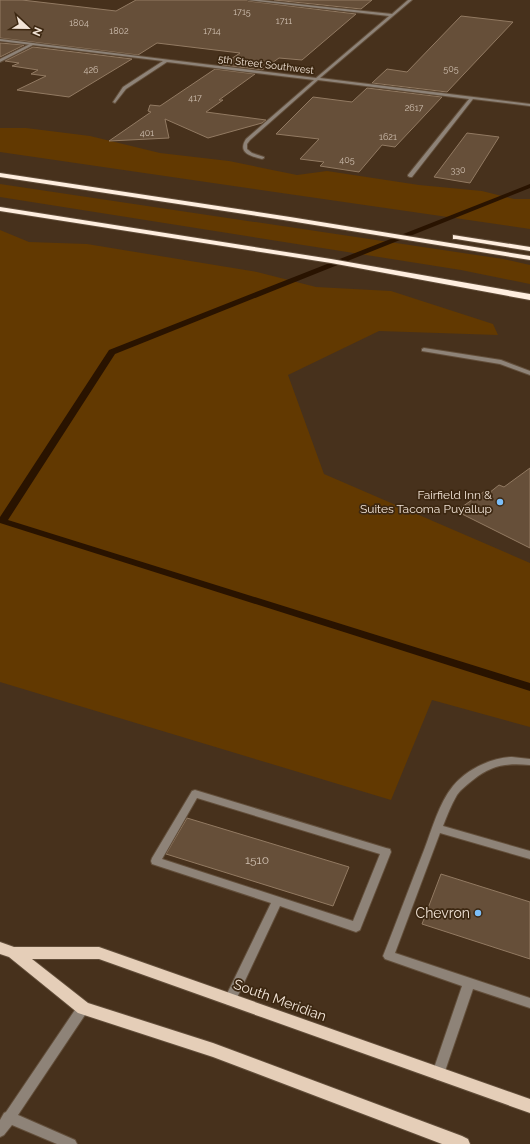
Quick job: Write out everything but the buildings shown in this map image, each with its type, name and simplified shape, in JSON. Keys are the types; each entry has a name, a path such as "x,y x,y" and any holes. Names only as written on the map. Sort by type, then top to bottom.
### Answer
{"highway":[{"path":"0,176 290,218 530,258"},
{"path":"0,209 326,260 530,297"},
{"path":"290,218 417,232 530,249"}],"main road":[{"name":"South Meridian","path":"0,948 14,954 83,1008 213,1050 462,1144"},
{"name":"South Meridian","path":"14,954 99,954 530,1106"}],"street":[{"path":"250,0 393,15"},
{"path":"262,158 250,154 245,149 245,144 248,139 317,78 410,0"},
{"name":"5th Street Southwest","path":"0,40 530,104"},
{"path":"0,61 33,44"},
{"path":"115,102 124,88 167,60"},
{"path":"410,176 473,98"},
{"path":"424,350 501,362 530,373"},
{"path":"530,762 513,760 494,763 479,770 456,788 446,806 389,956 530,1003"},
{"path":"195,794 386,852 356,927 277,901 156,861 195,794"},
{"path":"438,828 530,855"},
{"path":"230,1000 277,901"},
{"path":"438,1074 469,982"},
{"path":"0,1131 83,1008"},
{"path":"8,1117 71,1144"}],"shaded area":[{"path":"0,128 26,128 90,136 160,153 229,161 297,175 327,171 419,185 482,191 514,199 530,199 530,229 0,152"},
{"path":"0,184 503,259 530,265 530,284 461,270 0,197"},
{"path":"0,230 29,242 87,244 257,272 316,287 391,291 493,324 498,335 379,331 288,375 324,474 530,563 530,727 432,700 391,800 0,682"}],"waterway":[{"path":"530,186 112,352 2,521 530,687"}],"place":[{"name":"Fairfield Inn & Suites Tacoma Puyallup","path":"500,502"},
{"name":"Chevron","path":"478,913"}]}
